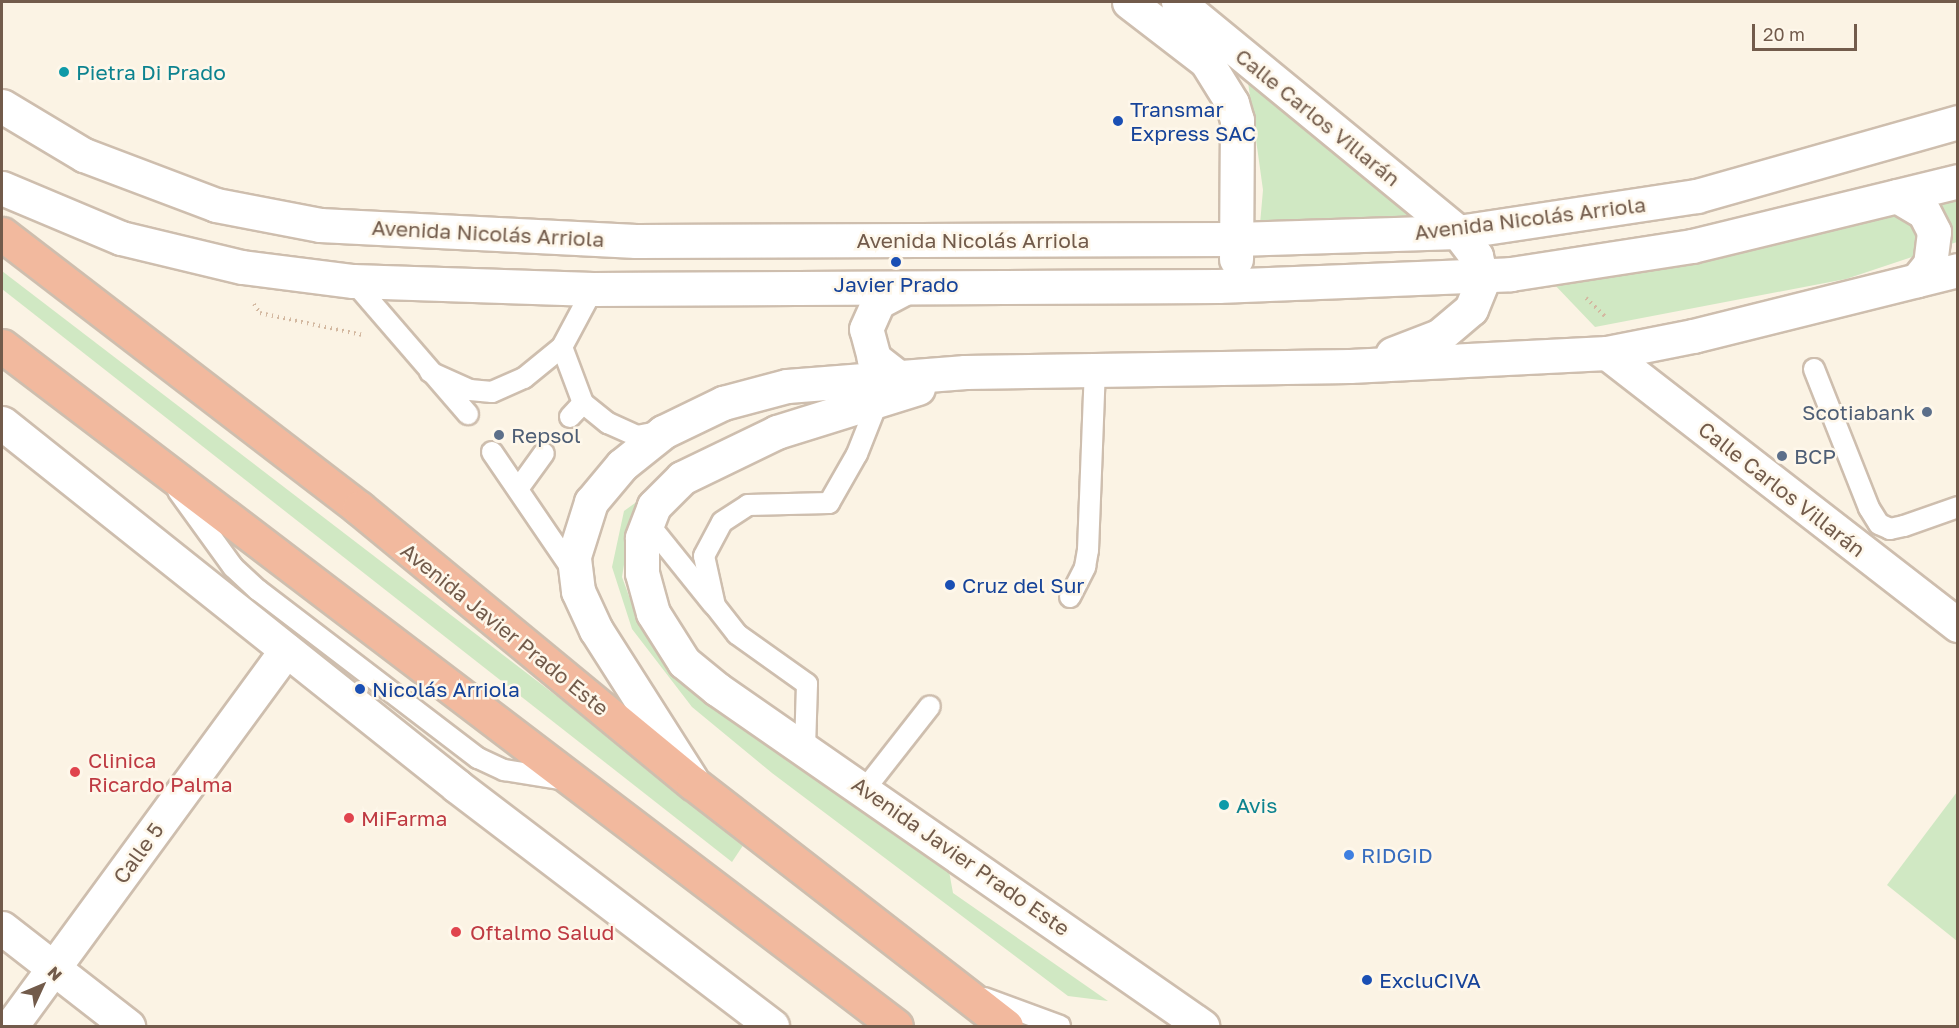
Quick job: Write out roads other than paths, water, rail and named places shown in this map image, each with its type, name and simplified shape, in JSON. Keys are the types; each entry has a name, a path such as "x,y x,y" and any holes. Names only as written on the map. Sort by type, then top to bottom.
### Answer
{"highway":[{"name":"Avenida Javier Prado Este","path":"2,234 358,508 693,783 1006,1026"},
{"path":"2,346 164,472 896,1026"}],"main road":[{"name":"Calle Carlos Villarán","path":"1178,2 1458,232 1476,256 1482,275"},
{"name":"Calle Carlos Villarán","path":"1146,7 1206,61 1233,103 1237,120 1235,265 1218,286"},
{"name":"Avenida Nicolás Arriola","path":"2,106 84,156 216,205 320,225 636,240 1236,239 1458,232 1697,196 1958,122"},
{"path":"2,188 121,238 242,267 353,281 593,289 904,288 1218,286 1482,275 1623,259 1958,181"},
{"path":"1897,196 1924,212 1934,232 1930,264 1917,280"},
{"path":"693,783 596,630 578,591 577,538 591,502 622,465 663,432 723,403 769,390 888,389 965,372 1350,366 1607,353 1693,336 1958,270"},
{"path":"1350,366 1413,347 1447,330 1471,309 1482,275"},
{"path":"888,389 874,358 866,329 878,302 904,288"},
{"name":"Calle Carlos Villarán","path":"1607,353 1958,625"},
{"name":"Avenida Javier Prado Este","path":"888,389 777,432 698,467 667,490 647,522 640,554 653,612 684,662 717,689 866,789 1202,1026"},
{"path":"2,423 286,650 772,1026"},
{"name":"Calle 5","path":"11,1026 286,650"},
{"path":"2,928 53,970 128,1026"}],"lane":[{"path":"353,281 404,336 430,372 468,414"},
{"path":"430,372 470,390 492,392 524,378 562,347 593,289"},
{"path":"562,347 583,402 608,423 637,436 663,432"},
{"path":"1070,597 1085,567 1088,550 1095,369"},
{"path":"1814,369 1869,508 1879,524 1890,529 1904,526 1958,507"},
{"path":"715,606 704,556 722,522 748,506 829,503 857,454 888,389"},
{"path":"570,417 583,402"},
{"path":"492,452 576,574"},
{"path":"518,489 544,453"},
{"path":"647,522 737,634 807,684 805,748"},
{"path":"866,789 930,706"},
{"path":"956,988 1060,1026"}],"place":[{"name":"Pietra Di Prado","path":"64,72"},
{"name":"Transmar Express SAC","path":"1118,121"},
{"name":"Javier Prado","path":"896,262"},
{"name":"Scotiabank","path":"1927,412"},
{"name":"Repsol","path":"499,435"},
{"name":"BCP","path":"1782,456"},
{"name":"Cruz del Sur","path":"950,585"},
{"name":"Nicolás Arriola","path":"360,689"},
{"name":"Clinica Ricardo Palma","path":"75,772"},
{"name":"Avis","path":"1224,805"},
{"name":"MiFarma","path":"349,818"},
{"name":"RIDGID","path":"1349,855"},
{"name":"Oftalmo Salud","path":"456,932"},
{"name":"ExcluCIVA","path":"1367,980"}]}
